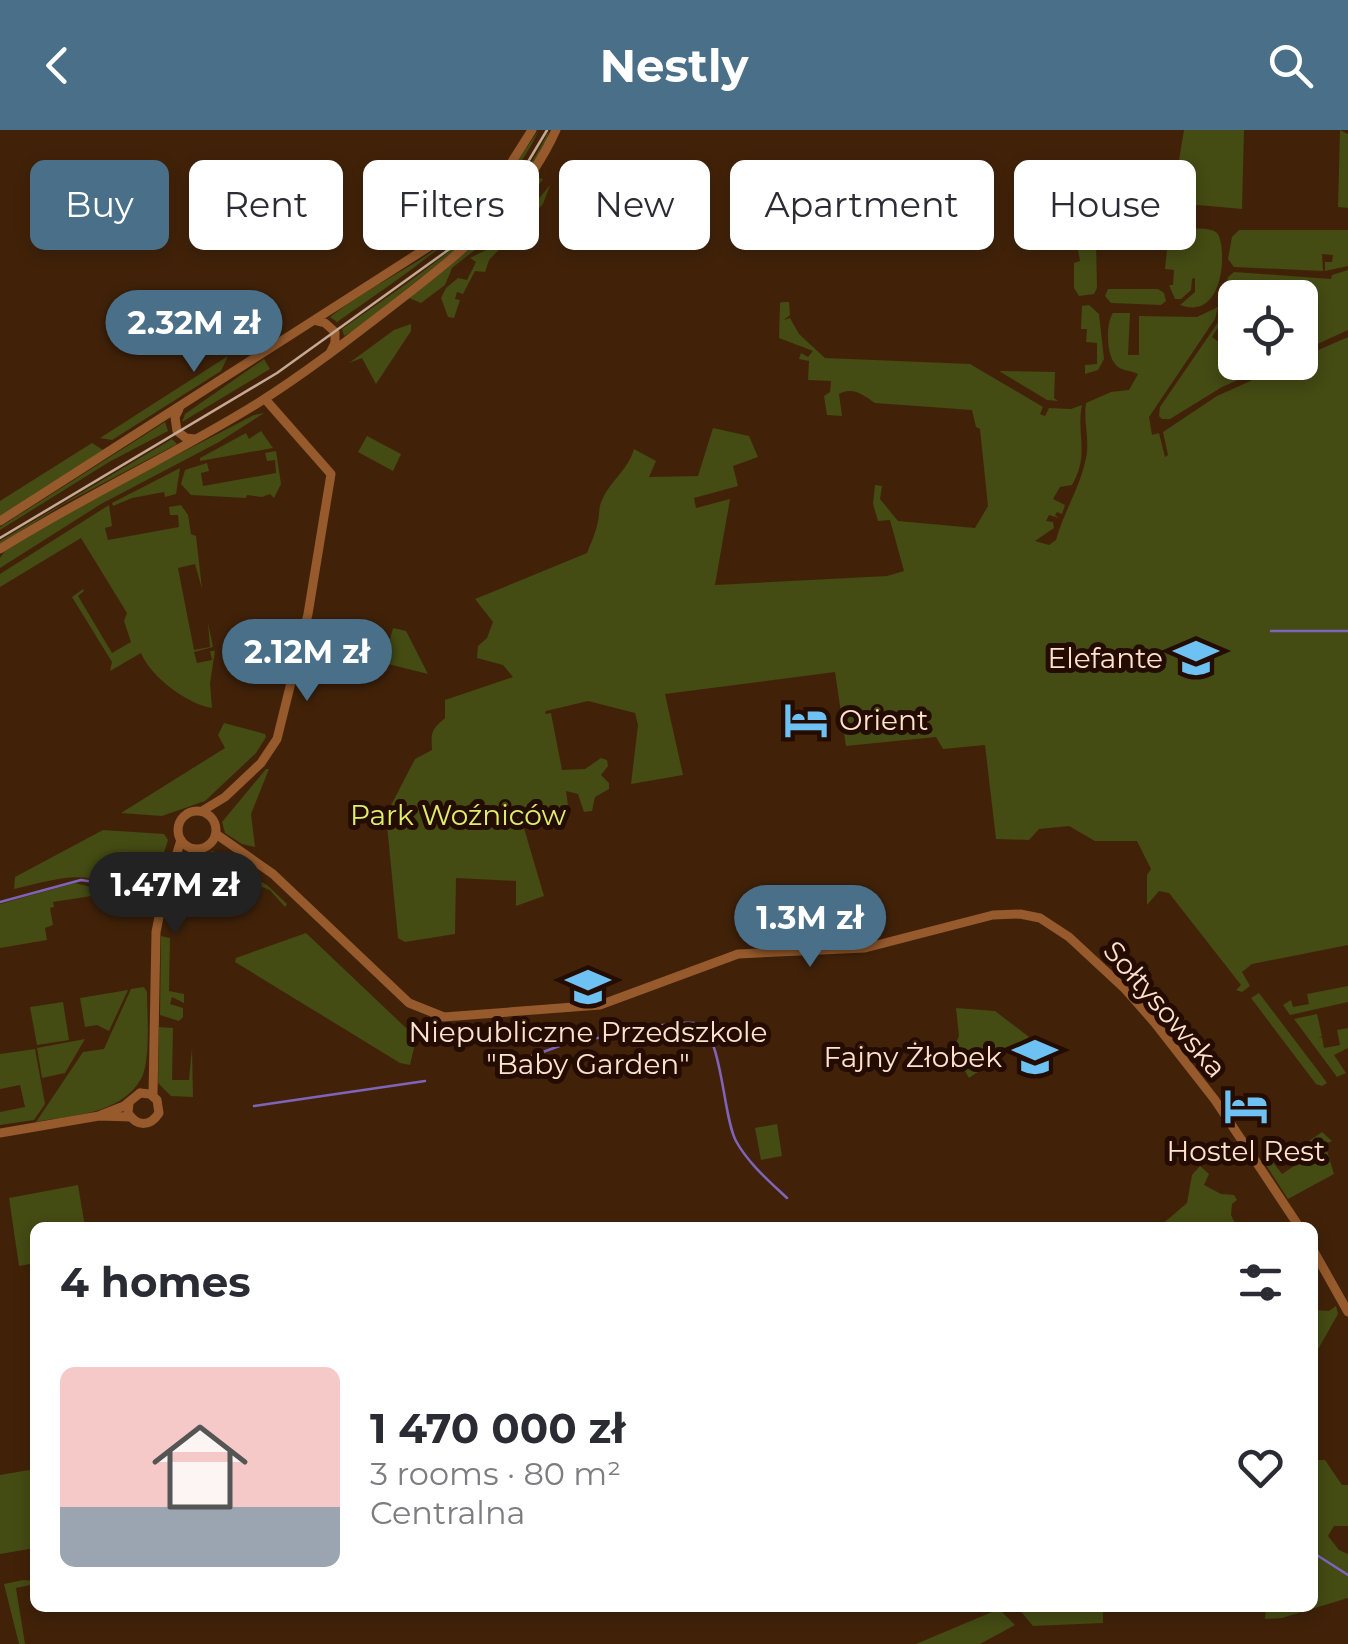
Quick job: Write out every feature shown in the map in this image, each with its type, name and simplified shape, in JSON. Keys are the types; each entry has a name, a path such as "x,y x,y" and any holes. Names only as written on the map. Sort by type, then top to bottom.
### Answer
{"street":[{"path":"0,521 417,256 460,224 504,178 532,130"},
{"path":"0,549 80,500 265,399 328,355 494,222 527,182 556,130"},
{"path":"315,321 325,323 335,332 335,343 328,355"},
{"path":"202,812 267,757 280,729 308,614 331,474 265,399"},
{"path":"181,406 175,417 177,431 196,439"},
{"path":"175,863 191,848 209,844 216,834 214,820 223,798"},
{"path":"0,1134 99,1116 130,1117 143,1124 154,1120 159,1107 153,1096 151,1067 156,932 163,896 181,840 178,828 183,817 194,811 214,820"},
{"name":"Sołtysowska","path":"216,834 273,874 410,1003 444,1017 600,1005 738,954 854,950 993,915 1040,918 1069,937 1154,1022 1215,1100 1296,1222"},
{"path":"181,840 191,848"},
{"name":"Sołtysowska","path":"209,844 235,850"},
{"path":"99,1116 140,1093 151,1067"},
{"path":"140,1093 153,1096"},
{"path":"128,1103 130,1117"},
{"path":"1318,1259 1348,1312"}],"green space":[{"path":"549,130 542,152 533,160"},
{"path":"1184,130 1244,130 1242,209 1196,205 1196,160 1179,160"},
{"path":"1340,130 1348,134 1348,208 1338,207"},
{"path":"550,185 539,208 539,198"},
{"path":"1196,229 1217,233 1222,251 1220,280 1207,302 1195,307 1180,305 1195,292 1195,278 1191,290 1175,299 1169,285 1173,285 1174,270 1165,269 1167,250 1196,250"},
{"path":"1239,230 1348,230 1348,266 1325,271 1325,262 1332,262 1333,255 1322,254 1323,271 1234,267 1228,259 1232,237"},
{"path":"436,250 337,322 330,317 363,294"},
{"path":"454,250 344,336 342,329"},
{"path":"469,250 475,250 452,268 445,285 421,303 409,298"},
{"path":"486,250 499,250 485,272 475,271 463,294 457,292 455,299 460,300 454,318 448,317 441,298 458,278 467,280 476,262 470,258"},
{"path":"1078,250 1096,250 1094,294 1079,296 1074,288 1074,263 1080,261"},
{"path":"1348,270 1348,330 1318,344 1318,280 1227,280 1234,272 1331,279 1332,275"},
{"path":"1108,289 1158,289 1166,301 1161,305 1111,303 1105,296"},
{"name":"Park Woźniców","path":"789,302 790,315 784,320 790,318 799,334 825,358 970,364 1043,407 1040,414 1045,416 1049,408 1082,405 1077,474 1072,485 1060,487 1053,499 1065,505 1062,514 1055,515 1059,518 1049,515 1046,521 1053,522 1054,528 1035,541 1049,545 1056,540 1083,469 1087,451 1086,403 1111,392 1129,390 1138,374 1120,368 1112,359 1108,338 1113,313 1130,313 1128,355 1139,355 1139,316 1197,317 1218,307 1215,319 1149,417 1152,435 1159,433 1165,457 1168,455 1163,432 1217,396 1252,380 1318,380 1318,350 1348,337 1348,945 1252,964 1242,972 1250,986 1242,992 1236,990 1241,985 1169,893 1159,891 1147,905 1147,875 1151,869 1137,841 1095,841 1069,826 1039,829 1029,840 996,839 985,745 943,749 936,737 846,746 835,672 665,694 683,775 631,784 638,725 635,713 588,701 546,711 545,714 551,713 562,770 585,769 601,758 607,760 608,766 601,775 609,789 595,797 592,811 584,812 578,794 566,791 569,813 521,818 544,896 516,906 516,881 456,878 455,934 405,942 398,938 386,815 415,759 432,750 433,732 445,718 445,700 513,677 503,665 477,658 478,646 487,638 493,622 475,599 587,553 601,501 634,449 656,461 649,477 698,476 713,428 749,436 758,457 733,466 738,486 694,498 696,508 730,499 715,585 887,576 904,571 890,520 878,521 873,504 875,485 882,486 880,499 898,521 975,528 988,506 980,429 972,410 875,403 849,391 839,394 842,416 827,415 824,396 830,392 831,381 808,380 809,361 799,359 801,353 808,357 813,351 779,338 780,303"},
{"path":"1089,305 1099,314 1104,359 1098,370 1085,374 1085,365 1097,364 1097,343 1086,342 1087,329 1081,329 1082,306"},
{"path":"1218,322 1212,337 1218,342 1218,380 1238,380 1170,419 1159,416 1160,407"},
{"path":"411,324 411,331 376,384 362,358 349,363 394,330"},
{"path":"228,356 221,371 112,440 100,438"},
{"path":"264,359 270,369 182,422 185,414"},
{"path":"999,371 1055,372 1054,398 1058,401 1047,400"},
{"path":"264,413 219,442 101,504 0,568 5,551 65,513"},
{"path":"165,422 168,431 109,462 0,530 0,527"},
{"path":"261,431 273,448 200,461 246,433 249,439"},
{"path":"367,436 401,454 393,471 358,452"},
{"path":"172,439 177,444 62,505 0,544 0,541"},
{"path":"92,443 103,450 0,516 0,501"},
{"path":"276,451 281,484 274,498 270,494 246,498 191,495 181,484 185,470 207,463 209,471 201,473 203,486 276,473 275,460 267,461 265,453"},
{"path":"180,468 176,494 165,497 164,492 132,498 113,506 112,503"},
{"path":"109,505 112,526 105,528 108,540 179,527 178,515 170,515 169,507 181,505 188,515 191,534 196,536 202,589 195,564 178,568 194,650 210,647 208,623 213,647 194,652 197,663 212,660 210,651 215,651 210,683 212,708 170,688 152,671 141,653 110,671 112,662 72,597 83,589 78,596 112,653 131,642 124,621 127,613 81,538 0,587 0,574"},
{"path":"393,628 406,631 428,674 384,663"},
{"path":"224,723 266,737 256,753 205,801 162,816 121,813 225,748 218,735"},
{"path":"266,769 251,814 255,847 225,833 222,822"},
{"path":"103,830 164,834 168,840 148,902 110,884 82,877 14,889 15,877"},
{"path":"213,851 248,870 247,874 267,885 287,904 285,907 270,890 257,885 255,879 207,888 206,894 205,888 210,885 206,866 189,869 193,889 199,889 200,895 197,890 189,891 190,897 185,896 188,890 182,882 193,856"},
{"path":"75,883 103,890 104,894 53,902 53,925 45,928 47,940 0,948 0,904"},
{"path":"306,933 406,1028 419,1026 410,1065 400,1063 235,962 236,958"},
{"path":"161,936 170,938 169,991 184,994 184,1003 172,997 170,1004 183,1008 179,1021 160,1015"},
{"path":"1348,986 1348,1002 1290,1015 1283,1005 1291,1000 1293,1007 1309,1004 1307,994"},
{"path":"144,987 146,1061 141,1079 132,1091 108,1107 36,1122 83,1052 104,1049 131,989"},
{"path":"128,990 109,1031 97,1025 85,1027 80,998"},
{"path":"1259,993 1327,1083 1316,1084 1251,998"},
{"path":"63,1002 69,1040 37,1045 30,1007"},
{"path":"956,1008 995,1011 1029,1037 969,1078 956,1043"},
{"path":"1317,1014 1322,1036 1318,1038 1322,1037 1324,1048 1340,1045 1337,1030 1348,1028 1348,1048 1334,1055 1346,1073 1337,1077 1294,1019"},
{"path":"159,1027 173,1028 172,1080 189,1080 192,1048 193,1097 171,1096 158,1083"},
{"path":"85,1039 65,1073 42,1078 37,1048"},
{"path":"35,1049 45,1104 34,1120 0,1125 0,1112 25,1107 20,1085 0,1089 0,1054"},
{"path":"777,1124 782,1156 761,1160 755,1128"},
{"path":"1322,1132 1332,1141 1325,1144 1334,1174 1288,1199 1266,1165 1272,1161 1282,1174 1297,1164 1290,1154"},
{"path":"1200,1166 1209,1174 1204,1185 1221,1194 1234,1195 1237,1200 1232,1204 1231,1215 1234,1222 1165,1222 1187,1203 1192,1175"},
{"path":"78,1185 84,1222 30,1222 30,1264 19,1266 9,1198"},
{"path":"1336,1306 1338,1314 1318,1349 1318,1310 1329,1311"},
{"path":"1318,1460 1325,1460 1342,1485 1348,1485 1348,1526 1334,1526 1328,1536 1339,1550 1348,1554 1348,1598 1318,1607"},
{"path":"30,1470 30,1549 0,1554 0,1475"},
{"path":"30,1581 30,1585 16,1588 25,1644 19,1644 4,1584"},
{"path":"992,1612 1002,1612 1015,1625 980,1644 916,1644"},
{"path":"1021,1612 1103,1612 1103,1623 1033,1626"},
{"path":"1266,1612 1302,1612 1282,1618 1265,1619"}],"waterway":[{"path":"1271,631 1348,631"},
{"path":"0,902 81,880 94,882 150,912"},
{"path":"587,1040 671,1024 694,1023 704,1028 716,1056 736,1141 787,1198"},
{"path":"496,1069 565,1044"},
{"path":"254,1106 425,1081"},
{"path":"1318,1556 1348,1575"}],"tram line":[{"path":"0,538 277,373 462,240 510,192 547,130"}],"place":[{"name":"Elefante","path":"1196,658"},
{"name":"Orient","path":"806,720"},
{"name":"Niepubliczne Przedszkole \"Baby Garden\"","path":"588,987"},
{"name":"Fajny Żłobek","path":"1035,1057"},
{"name":"Hostel Rest","path":"1246,1106"}]}
